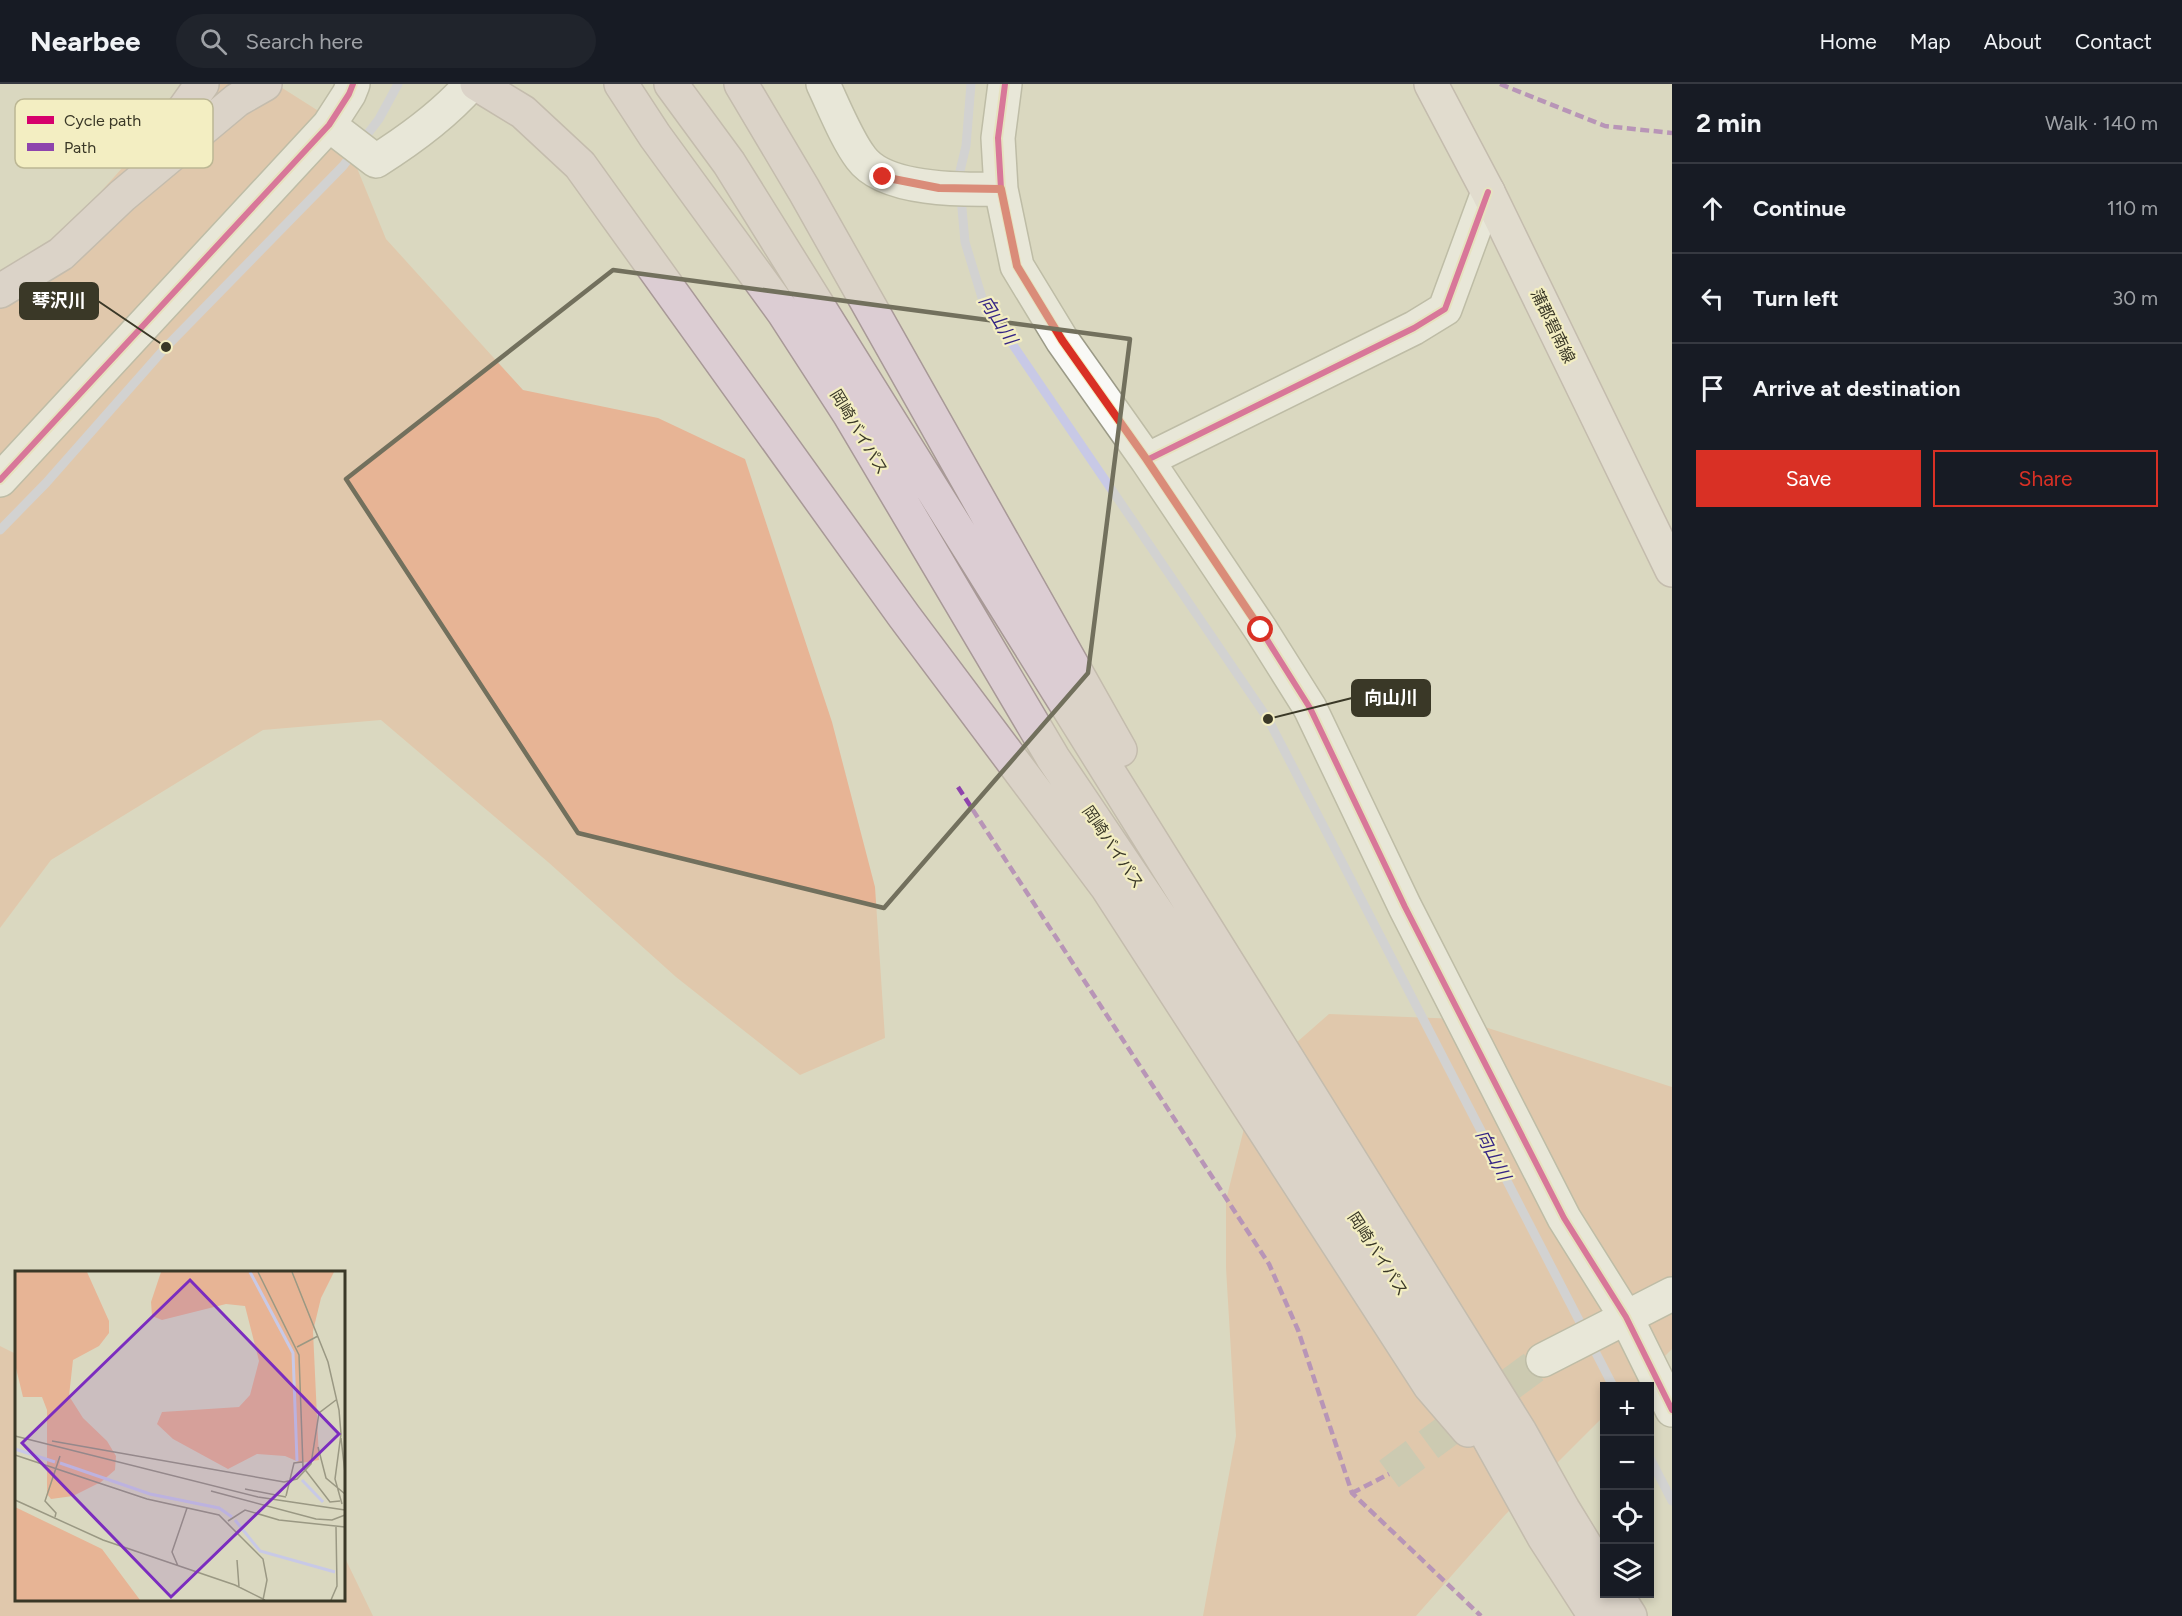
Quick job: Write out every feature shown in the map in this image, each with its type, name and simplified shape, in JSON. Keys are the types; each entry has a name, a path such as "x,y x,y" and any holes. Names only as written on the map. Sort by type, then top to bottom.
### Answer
{"highway":[{"path":"191,99 202,84"},
{"path":"213,120 237,100 265,84"},
{"path":"477,84 523,112 580,165 904,616 1107,887 1430,1386 1509,1476"},
{"name":"岡崎バイパス","path":"621,84 655,136 784,313 850,415 1053,758 1228,1018 1437,1345 1544,1537 1595,1616"},
{"name":"岡崎バイパス","path":"671,84 735,174 1520,1432 1563,1509 1600,1568"},
{"path":"741,84 804,190 1081,682 1251,978 1392,1203 1494,1376 1520,1432"},
{"path":"122,196 142,168"},
{"path":"0,291 62,254 122,196 156,168"},
{"path":"1619,1598 1630,1616"}],"main road":[{"name":"蒲郡碧南線","path":"1431,84 1488,192 1672,570"}],"street":[{"path":"0,480 332,128 353,84"},
{"path":"332,128 376,161 406,143 453,104 471,84"},
{"path":"823,84 861,159 883,177 951,188 995,189"},
{"path":"1005,84 998,138 995,189 1017,266 1062,340 1147,460 1261,630 1310,708 1405,907 1564,1218 1672,1410"},
{"path":"1147,460 1414,328 1445,309 1488,192"},
{"path":"1555,1354 1672,1294"}],"highlighted area":[{"path":"613,270 1130,339 1088,673 884,908 578,833 346,479"}],"shaded area":[{"path":"204,84 276,84 339,124 386,239 523,390 658,418 745,459 832,722 875,887 885,1038 800,1075 676,977 548,862 381,720 263,730 51,860 0,928 0,304 122,168 213,168 213,99 189,99"},
{"path":"1329,1014 1460,1019 1672,1087 1672,1349 1639,1382 1600,1382 1600,1420 1505,1515 1416,1616 1203,1616 1236,1436 1226,1268 1226,1200 1257,1077"},
{"path":"0,1346 15,1354 15,1601 345,1601 345,1558 373,1616 0,1616"}],"waterway":[{"path":"0,530 46,483 166,347 343,166 379,119 398,84"},
{"name":"向山川","path":"971,84 966,146 959,175 965,242 983,301 1268,719 1611,1382"},
{"name":"向山川","path":"1654,1466 1672,1501"}],"tunnel":[{"path":"1389,1474 1543,1360"}],"marked path":[{"path":"1500,84 1605,126 1672,133"},
{"path":"958,787 1269,1264 1298,1330 1352,1493 1481,1616"},
{"path":"1352,1493 1389,1474"}],"cycle path":[{"path":"0,480 329,125 353,84"},
{"path":"1005,84 998,138 1001,189 1017,266 1062,340 1147,460 1261,630 1310,708 1405,907 1564,1218 1626,1317 1672,1410"},
{"path":"1147,460 1414,328 1445,309 1488,192"}],"place":[{"name":"琴沢川","path":"166,347"},
{"name":"向山川","path":"1268,719"}],"route":[{"path":"883,177 939,188 1001,189 1017,266 1062,340 1147,460 1261,630"}]}
